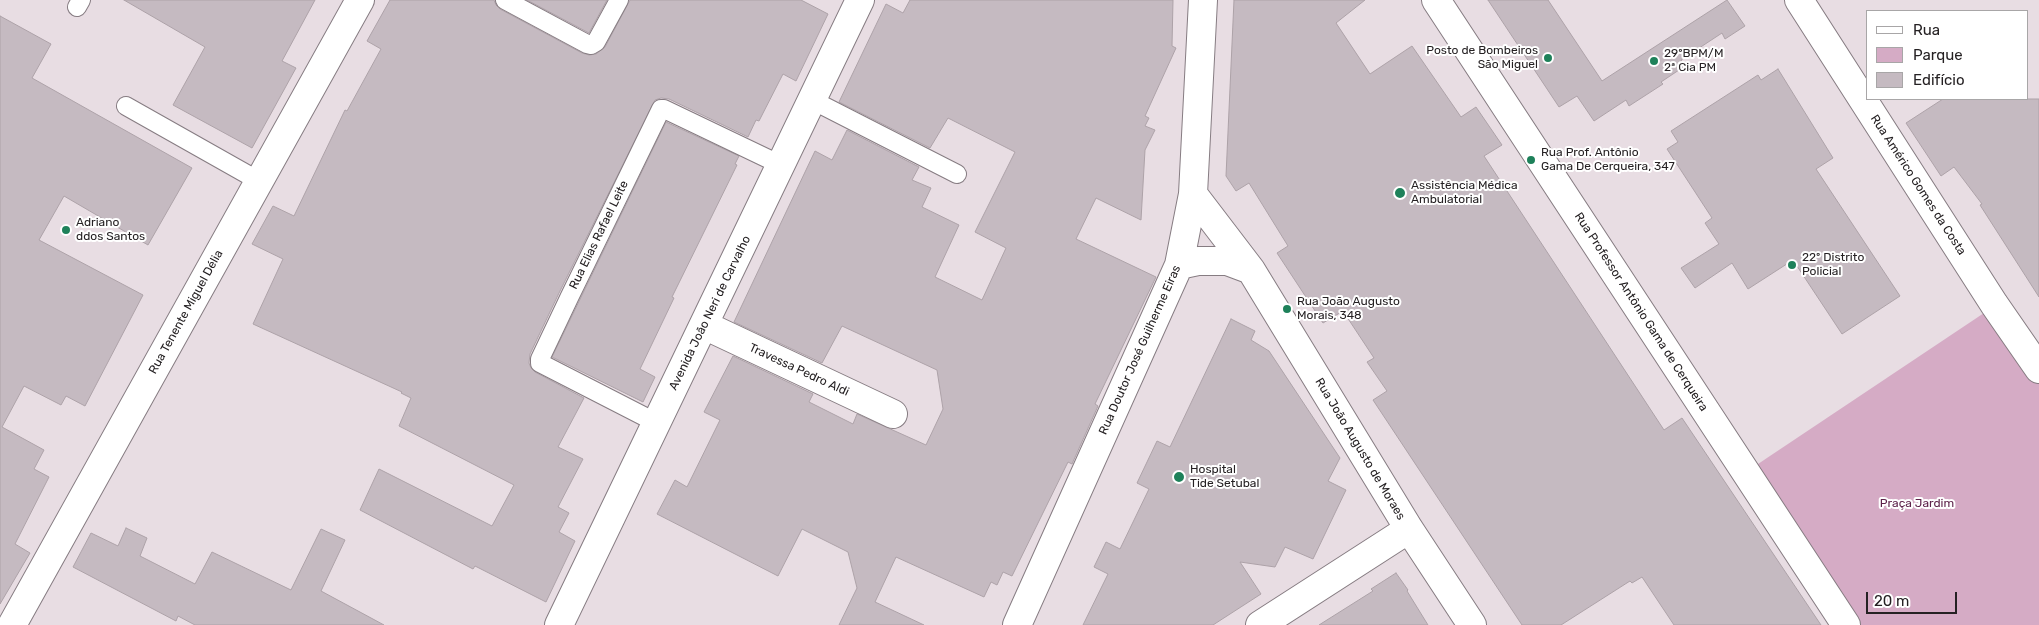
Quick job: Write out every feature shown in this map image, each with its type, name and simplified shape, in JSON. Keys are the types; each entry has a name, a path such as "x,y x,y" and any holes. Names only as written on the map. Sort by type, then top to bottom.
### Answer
{"street":[{"name":"Rua Tenente Miguel Délia","path":"12,625 360,0"},
{"name":"Avenida João Neri de Carvalho","path":"560,625 860,0"},
{"name":"Rua Doutor José Guilherme Eiras","path":"1017,625 1178,265 1193,194 1203,0"},
{"name":"Rua Professor Antônio Gama de Cerqueira","path":"1436,0 1846,625"},
{"name":"Rua Américo Gomes da Costa","path":"1799,0 1994,304 2039,369"},
{"name":"Rua João Augusto de Moraes","path":"1193,194 1251,270 1410,529 1472,625"},
{"path":"1178,265 1198,261 1227,261 1251,270"},
{"name":"Travessa Pedro Aldi","path":"704,325 893,414"},
{"path":"1260,625 1410,529"}],"lane":[{"path":"505,0 591,45 596,42 619,0"},
{"path":"812,100 957,174"},
{"path":"126,106 259,181"},
{"name":"Rua Elias Rafael Leite","path":"657,424 540,363 540,359 573,289 661,109 781,166"}],"green space":[{"name":"Praça Jardim","path":"1993,307 2039,373 2039,625 1852,625 1749,470"}],"building":[{"path":"124,0 315,0 282,61 296,68 252,148 173,105 205,47"},
{"path":"390,0 494,0 500,9 589,55 596,54 605,47 630,0 801,0 828,14 796,81 783,74 759,121 756,120 748,137 669,99 661,98 655,100 559,293 530,354 529,363 535,372 584,398 558,447 583,459 558,507 569,513 559,532 575,541 546,602 475,566 473,569 360,510 379,469 492,526 514,485 399,426 411,398 402,392 253,324 283,259 252,244 273,206 294,216 345,110 347,111 381,49 367,41"},
{"path":"527,0 607,0 589,33"},
{"path":"910,0 1173,0 1172,46 1176,48 1145,116 1149,118 1145,126 1155,130 1145,150 1141,220 1096,198 1076,239 1156,277 1095,404 1098,406 1072,464 1068,462 1012,576 1003,572 997,585 991,582 984,597 896,557 875,602 924,625 839,625 857,588 848,552 802,529 778,576 657,514 675,480 687,487 720,420 704,412 733,356 813,394 809,402 853,424 857,414 926,445 943,409 937,370 842,326 822,363 734,322 815,151 832,160 847,130 919,167 912,180 931,188 922,207 959,225 935,277 982,300 1006,248 975,232 1015,152 948,118 930,148 839,102 886,4 903,13"},
{"path":"1234,0 1365,0 1336,23 1370,74 1412,46 1461,117 1476,107 1502,145 1484,156 1664,430 1682,418 1821,625 1674,625 1642,577 1632,583 1630,581 1561,625 1522,625 1373,400 1387,391 1367,362 1374,358 1343,311 1323,323 1277,253 1288,246 1249,183 1236,191 1226,176"},
{"path":"1488,0 1548,0 1602,81 1727,0 1745,26 1725,39 1722,33 1681,60 1685,66 1661,82 1663,84 1629,106 1626,100 1594,121 1577,96 1559,107"},
{"path":"0,16 51,44 32,78 192,168 148,245 64,196 39,240 143,295 85,406 66,396 61,405 24,386 2,427 44,450 34,469 49,477 15,544 30,553 0,604"},
{"path":"1778,69 1833,158 1816,169 1900,296 1842,334 1793,260 1748,289 1732,263 1695,288 1681,268 1719,244 1705,223 1712,218 1667,149 1678,142 1671,131 1758,75 1761,80"},
{"path":"2039,99 2039,297 1980,205 1982,204 1954,167 1941,176 1906,123 1941,100"},
{"path":"666,122 739,156 735,164 737,165 672,297 674,298 640,369 655,377 643,402 552,357"},
{"path":"1231,319 1255,331 1251,340 1269,351 1340,458 1328,481 1346,490 1313,559 1285,547 1275,567 1240,562 1261,594 1213,625 1083,625 1108,574 1094,567 1106,542 1120,549 1149,489 1137,483 1157,441 1170,447"},
{"path":"126,528 147,538 140,556 195,584 212,552 291,590 321,529 345,540 321,591 384,625 195,625 178,616 176,621 73,567 91,533 118,546"},
{"path":"1396,573 1428,625 1319,625 1373,591 1371,589"}],"place":[{"name":"Posto de Bombeiros São Miguel","path":"1548,58"},
{"name":"29ºBPM/M 2ª Cia PM","path":"1654,61"},
{"name":"Rua Prof. Antônio Gama De Cerqueira, 347","path":"1531,160"},
{"name":"Assistência Médica Ambulatorial","path":"1400,193"},
{"name":"Adriano ddos Santos","path":"66,230"},
{"name":"22º Distrito Policial","path":"1792,265"},
{"name":"Rua João Augusto Morais, 348","path":"1287,309"},
{"name":"Hospital Tide Setubal","path":"1179,477"}]}
